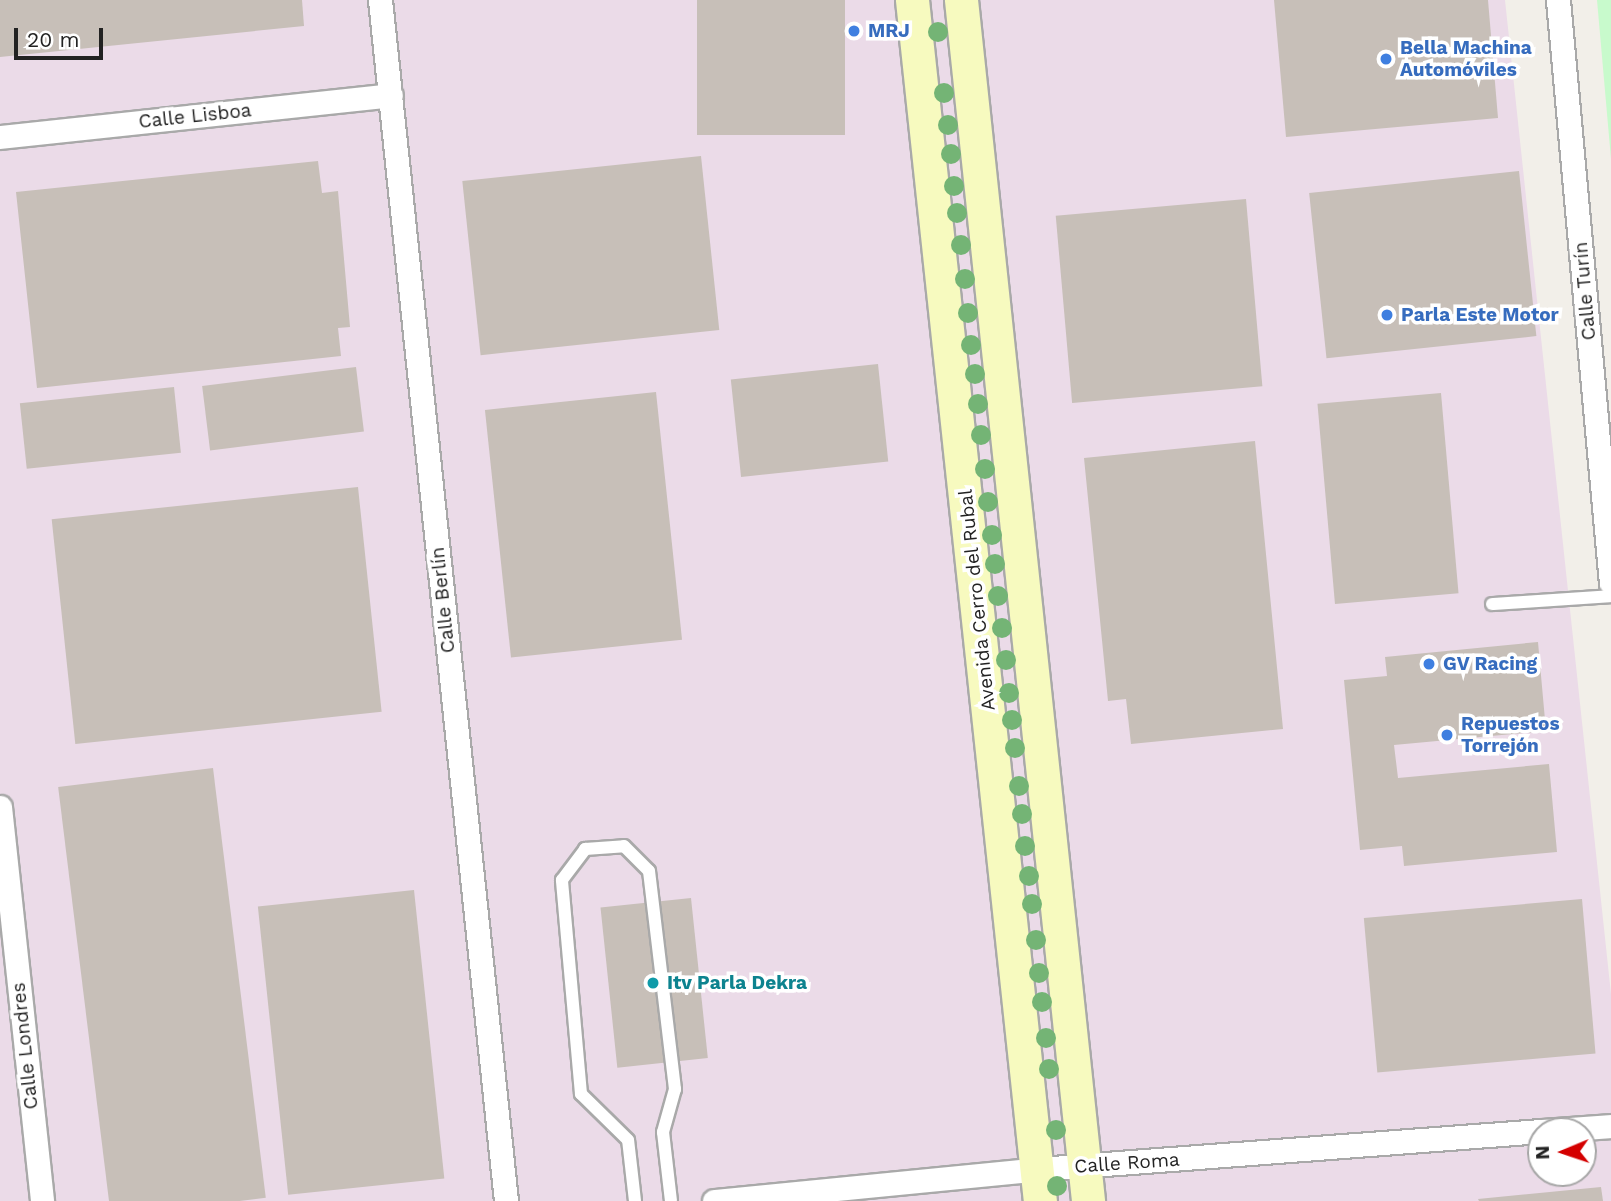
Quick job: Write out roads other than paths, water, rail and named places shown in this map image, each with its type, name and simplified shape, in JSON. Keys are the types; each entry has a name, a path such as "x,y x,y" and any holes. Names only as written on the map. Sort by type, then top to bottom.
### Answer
{"street":[{"name":"Calle Berlín","path":"380,0 506,1201"},
{"name":"Avenida Cerro del Rubal","path":"912,0 1039,1168 1040,1201"},
{"path":"961,0 1087,1167 1088,1201"},
{"name":"Calle Turín","path":"1558,0 1611,583"},
{"name":"Calle Lisboa","path":"0,137 391,95"},
{"name":"Calle Londres","path":"0,807 42,1201"},
{"name":"Calle Roma","path":"714,1201 1039,1168 1087,1167 1527,1132"}],"lane":[{"path":"1492,604 1611,596"},
{"path":"635,1201 628,1140 581,1094 562,880 585,849 624,846 649,871 675,1089 663,1132 671,1201"}],"place":[{"name":"MRJ","path":"854,31"},
{"name":"Bella Machina Automóviles","path":"1386,59"},
{"name":"Parla Este Motor","path":"1387,315"},
{"name":"GV Racing","path":"1429,664"},
{"name":"Repuestos Torrejón","path":"1447,735"},
{"name":"Itv Parla Dekra","path":"653,983"}]}
